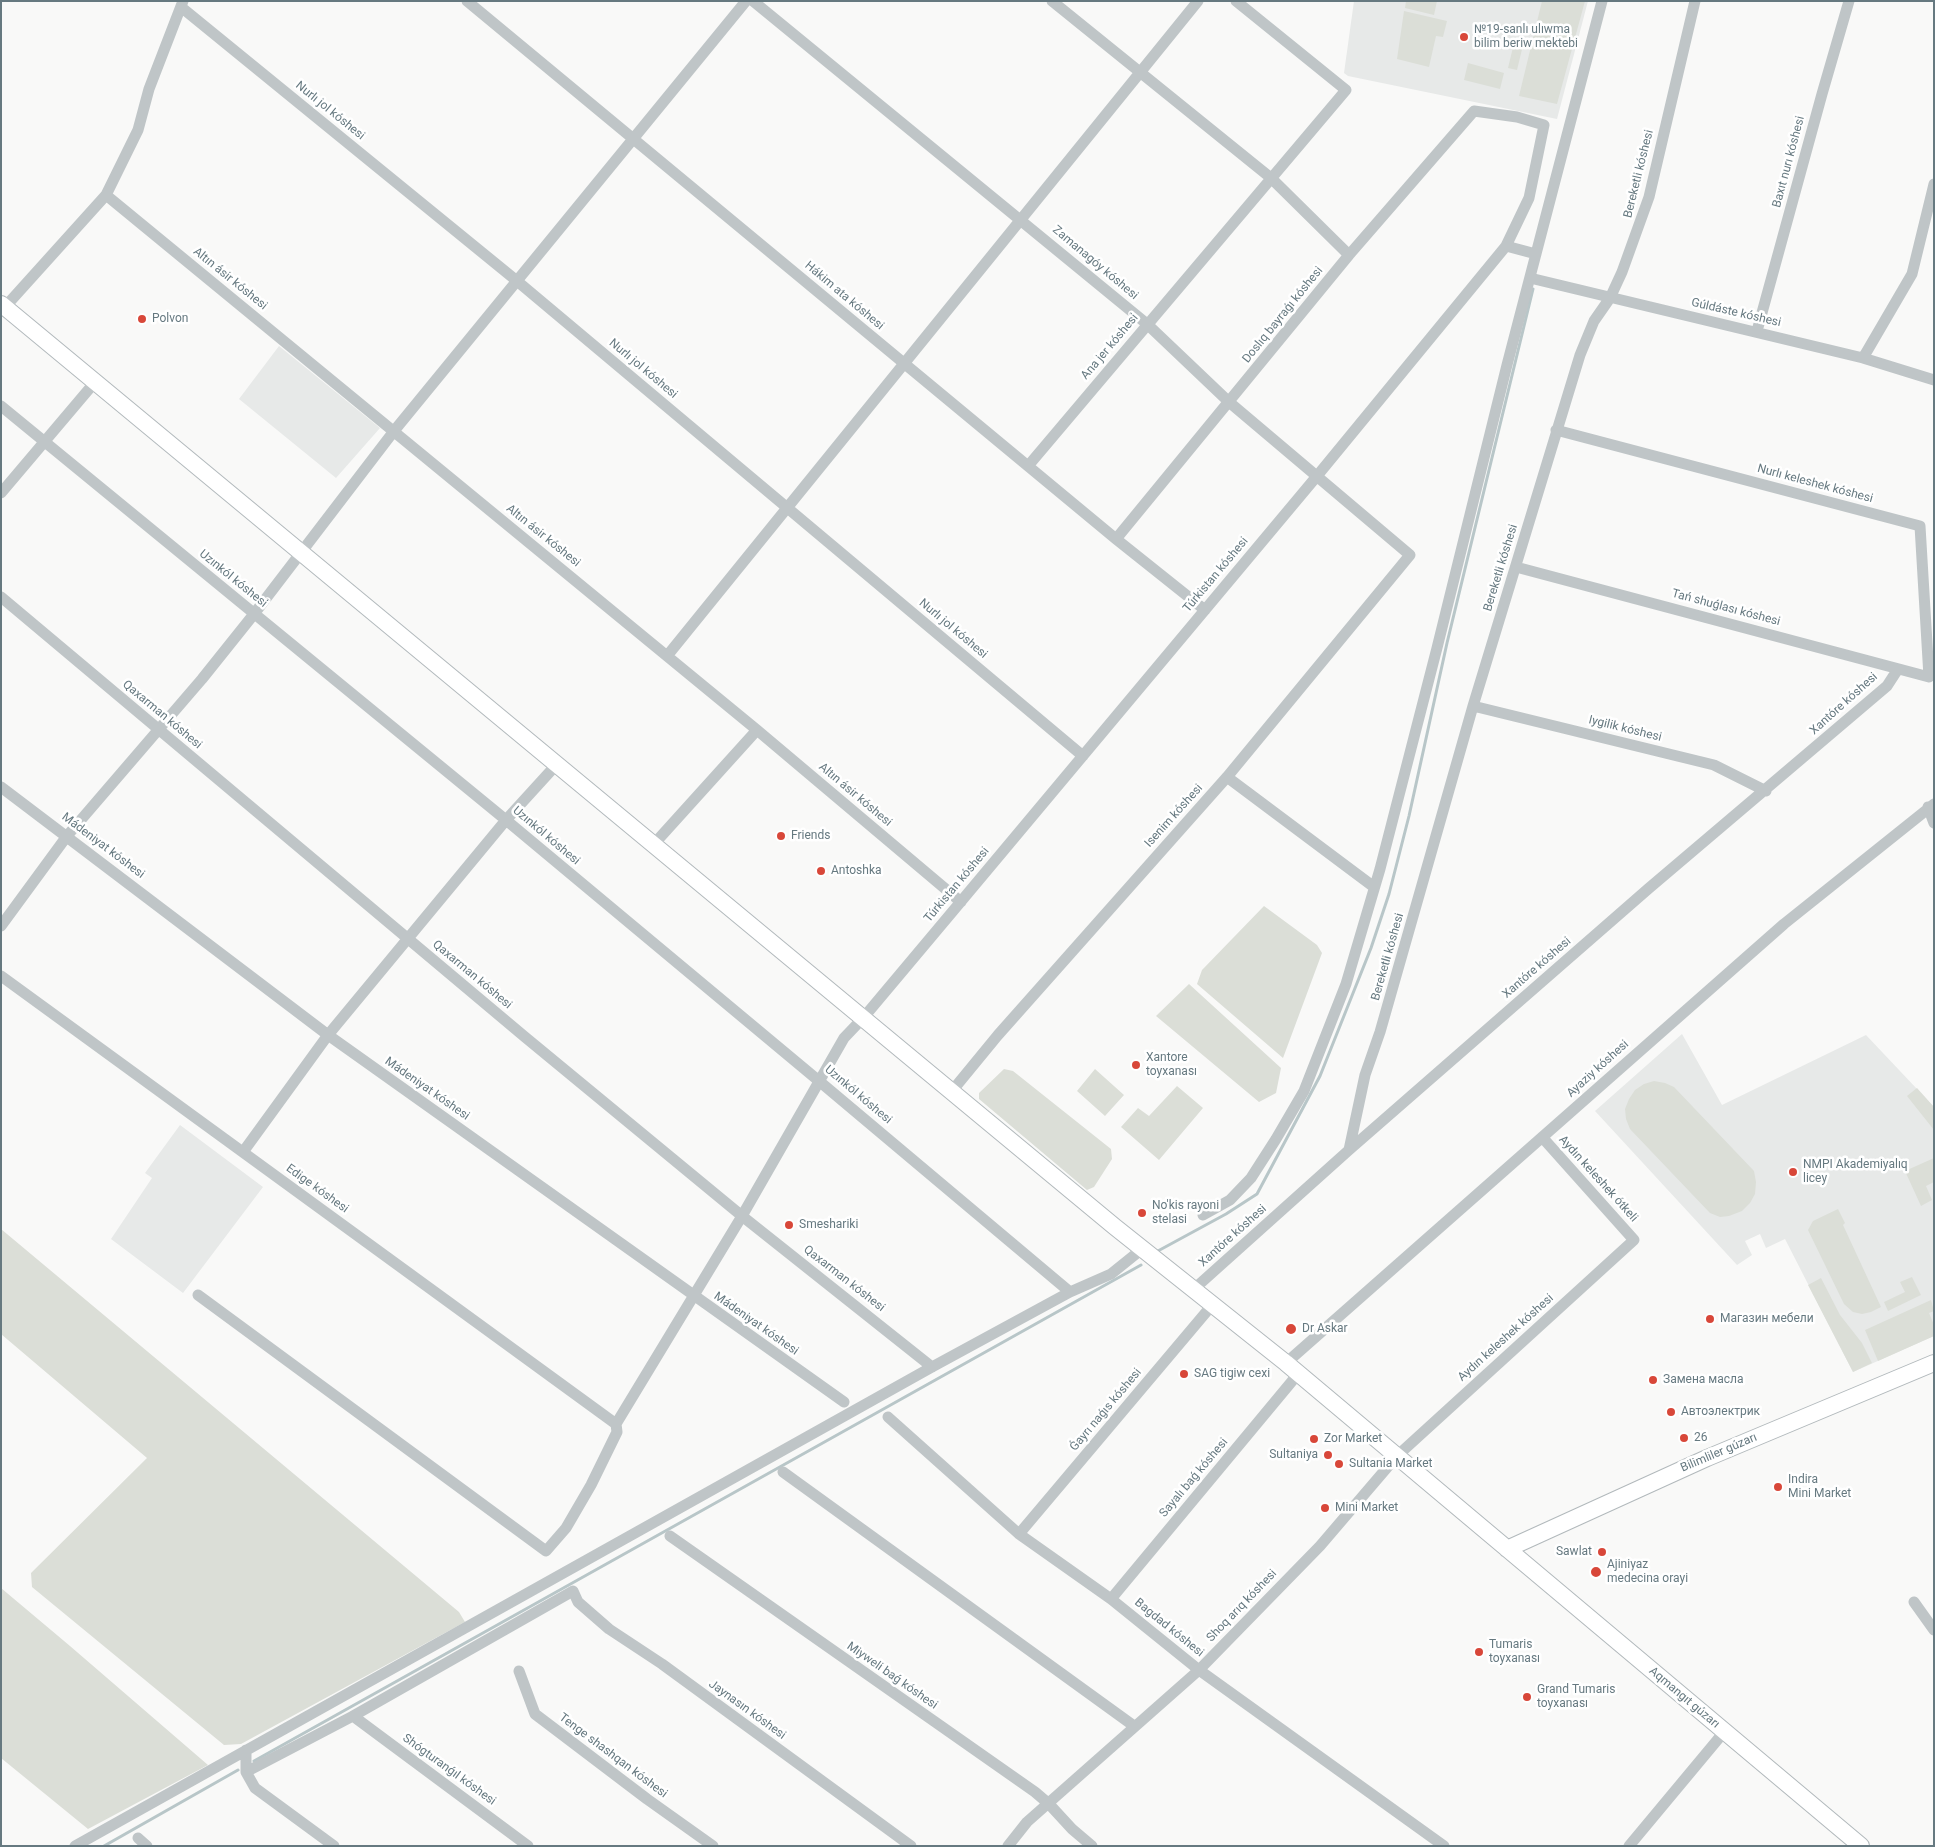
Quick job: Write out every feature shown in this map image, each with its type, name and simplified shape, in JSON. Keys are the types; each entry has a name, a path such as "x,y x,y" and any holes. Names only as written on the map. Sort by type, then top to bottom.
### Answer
{"main road":[{"name":"Aqmangıt gúzarı","path":"3,305 1142,1249 1292,1368 1861,1846"},
{"name":"Bilimliler gúzarı","path":"1507,1549 1714,1455 1934,1363"}],"street":[{"name":"Hákim ata kóshesi","path":"467,1 1204,610"},
{"path":"1,926 67,836 254,614 394,431 746,1"},
{"name":"Zamanagóy kóshesi","path":"753,1 1148,324 1229,402 1410,555"},
{"path":"1052,1 1271,178 1350,255"},
{"path":"667,656 1141,74 1198,1"},
{"name":"Ana jer kóshesi","path":"1028,466 1346,90 1236,1"},
{"path":"1203,1215 1230,1200 1252,1178 1304,1091 1346,984 1374,887 1437,648 1602,1"},
{"name":"Bereketli kóshesi","path":"1349,1150 1365,1075 1380,1032 1473,706 1556,430 1580,355 1594,321 1610,298 1649,197 1695,1"},
{"name":"Baxıt nurı kóshesi","path":"1757,331 1849,1"},
{"path":"3,305 106,195 138,130 149,89 182,4"},
{"name":"Nurlı jol kóshesi","path":"182,4 517,281 1083,756"},
{"name":"Túrkistan kóshesi","path":"198,1295 546,1552 566,1528 591,1485 617,1432 616,1424 742,1216 844,1038 864,1017 1083,756 1506,246 1529,198 1544,125 1517,117 1474,110"},
{"name":"Doslıq bayraǵı kóshesi","path":"1116,539 1350,255 1474,110"},
{"path":"1864,358 1912,274 1934,184"},
{"name":"Altın ásir kóshesi","path":"106,195 757,730 960,902"},
{"path":"1506,246 1536,254"},
{"name":"Gúldáste kóshesi","path":"1530,278 1864,358 1934,380"},
{"path":"1,493 95,382"},
{"name":"Uzınkól kóshesi","path":"1,406 506,820 1070,1292"},
{"name":"Nurlı keleshek kóshesi","path":"1556,430 1920,526 1931,680"},
{"name":"Isenim kóshesi","path":"952,1092 998,1035 1227,777 1410,555"},
{"name":"Tań shuǵlası kóshesi","path":"1516,567 1898,669 1931,680"},
{"name":"Qaxarman kóshesi","path":"1,597 408,940 742,1216 932,1367"},
{"name":"Xantóre kóshesi","path":"1194,1289 1349,1150 1648,890 1887,686 1898,669"},
{"name":"Iygilik kóshesi","path":"1473,706 1714,765 1766,790"},
{"path":"654,844 757,730"},
{"path":"243,1152 328,1035 506,820 557,764"},
{"path":"1227,777 1374,887"},
{"name":"Mádeniyat kóshesi","path":"1,787 328,1035 844,1402"},
{"path":"1931,805 1934,823"},
{"name":"Ayaziy kóshesi","path":"1292,1368 1542,1138 1784,924 1931,805"},
{"name":"Edige kóshesi","path":"1,976 616,1424"},
{"name":"Aydın keleshek ótkeli","path":"1542,1138 1634,1240"},
{"name":"Aydın keleshek kóshesi","path":"1397,1456 1634,1240"},
{"path":"75,1846 932,1367 1070,1292 1111,1274 1142,1249"},
{"name":"Ǵayrı naǵıs kóshesi","path":"1019,1534 1213,1304"},
{"name":"Sayalı baǵ kóshesi","path":"1111,1599 1292,1368"},
{"name":"Bagdad kóshesi","path":"888,1417 1019,1534 1111,1599 1199,1670 1444,1846"},
{"name":"Shoq arıq kóshesi","path":"1008,1846 1027,1822 1199,1670 1320,1546 1397,1456"},
{"path":"783,1472 1134,1726"},
{"name":"Miyweli baǵ kóshesi","path":"670,1536 1035,1792 1092,1846"},
{"name":"Jaynasın kóshesi","path":"353,1716 573,1590 578,1602 609,1629 662,1664 911,1846"},
{"path":"1914,1602 1934,1630"},
{"name":"Tenge shashqan kóshesi","path":"519,1671 534,1714 713,1846"},
{"path":"246,1772 353,1716"},
{"name":"Shógturanǵıl kóshesi","path":"353,1716 528,1846"},
{"path":"1629,1846 1724,1732"},
{"path":"246,1750 246,1772 255,1788 334,1846"}],"shaded area":[{"name":"№19-sanlı ulıwma bilim beriw mektebi","path":"1354,1 1588,1 1557,119 1348,76 1344,73"},
{"path":"1406,1 1437,1 1434,15 1405,8"},
{"path":"1542,1 1585,1 1557,104 1519,96"},
{"path":"1404,11 1447,21 1443,37 1436,36 1429,67 1397,59"},
{"path":"1515,39 1524,41 1517,70 1508,68"},
{"path":"1468,63 1504,73 1500,89 1464,80"},
{"path":"279,346 380,428 336,478 239,399"},
{"path":"1264,906 1317,945 1322,953 1283,1058 1197,984 1202,970"},
{"path":"1189,984 1281,1068 1276,1093 1259,1102 1156,1016"},
{"name":"NMPI Akademiyalıq licey","path":"1682,1034 1722,1105 1866,1035 1934,1107 1934,1336 1853,1372 1785,1239 1766,1248 1760,1234 1745,1241 1752,1255 1737,1265 1595,1111"},
{"path":"1004,1069 1013,1071 1111,1149 1112,1159 1094,1187 1087,1190 979,1099 979,1093"},
{"path":"1095,1069 1124,1095 1105,1116 1077,1091"},
{"path":"1654,1081 1674,1087 1754,1171 1756,1182 1755,1194 1742,1211 1720,1217 1710,1213 1630,1129 1625,1109 1629,1099 1635,1090 1644,1084"},
{"path":"1177,1086 1203,1108 1159,1160 1121,1127 1138,1108 1149,1116"},
{"path":"1917,1088 1934,1107 1934,1130 1907,1096"},
{"path":"180,1125 263,1187 183,1293 111,1239 152,1178 145,1173"},
{"path":"1934,1158 1934,1182 1926,1186 1932,1200 1921,1206 1905,1171"},
{"path":"1838,1209 1845,1223 1843,1225 1881,1307 1871,1312 1862,1314 1853,1312 1844,1304 1808,1230 1813,1221"},
{"path":"1,1229 459,1612 465,1622 241,1744 224,1745 32,1587 31,1573 147,1458 1,1334"},
{"path":"1912,1277 1921,1295 1888,1311 1884,1302 1905,1292 1900,1282"},
{"path":"1821,1278 1840,1315 1862,1343 1872,1363 1853,1372 1808,1285"},
{"path":"1931,1300 1934,1311 1929,1313 1934,1325 1934,1336 1878,1361 1865,1330"},
{"path":"1,1588 208,1765 88,1829 1,1758"}],"waterway":[{"path":"1156,1252 1226,1214 1257,1194 1320,1076 1371,948 1389,894 1409,816 1447,643 1533,289"},
{"path":"254,1761 1141,1265"},
{"path":"104,1846 238,1770"}],"place":[{"name":"№19-sanlı ulıwma bilim beriw mektebi","path":"1464,37"},
{"name":"Polvon","path":"142,319"},
{"name":"Friends","path":"781,836"},
{"name":"Antoshka","path":"821,871"},
{"name":"Xantore toyxanası","path":"1136,1065"},
{"name":"NMPI Akademiyalıq licey","path":"1793,1172"},
{"name":"No'kis rayoni stelasi","path":"1142,1213"},
{"name":"Smeshariki","path":"789,1225"},
{"name":"Магазин мебели","path":"1710,1319"},
{"name":"Dr Askar","path":"1291,1329"},
{"name":"SAG tigiw cexi","path":"1184,1374"},
{"name":"Замена масла","path":"1653,1380"},
{"name":"Автоэлектрик","path":"1671,1412"},
{"name":"26","path":"1684,1438"},
{"name":"Zor Market","path":"1314,1439"},
{"name":"Sultaniya","path":"1328,1455"},
{"name":"Sultania Market","path":"1339,1464"},
{"name":"Indira Mini Market","path":"1778,1487"},
{"name":"Mini Market","path":"1325,1508"},
{"name":"Sawlat","path":"1602,1552"},
{"name":"Ajiniyaz medecina orayi","path":"1596,1572"},
{"name":"Tumaris toyxanası","path":"1479,1652"},
{"name":"Grand Tumaris toyxanası","path":"1527,1697"}]}
